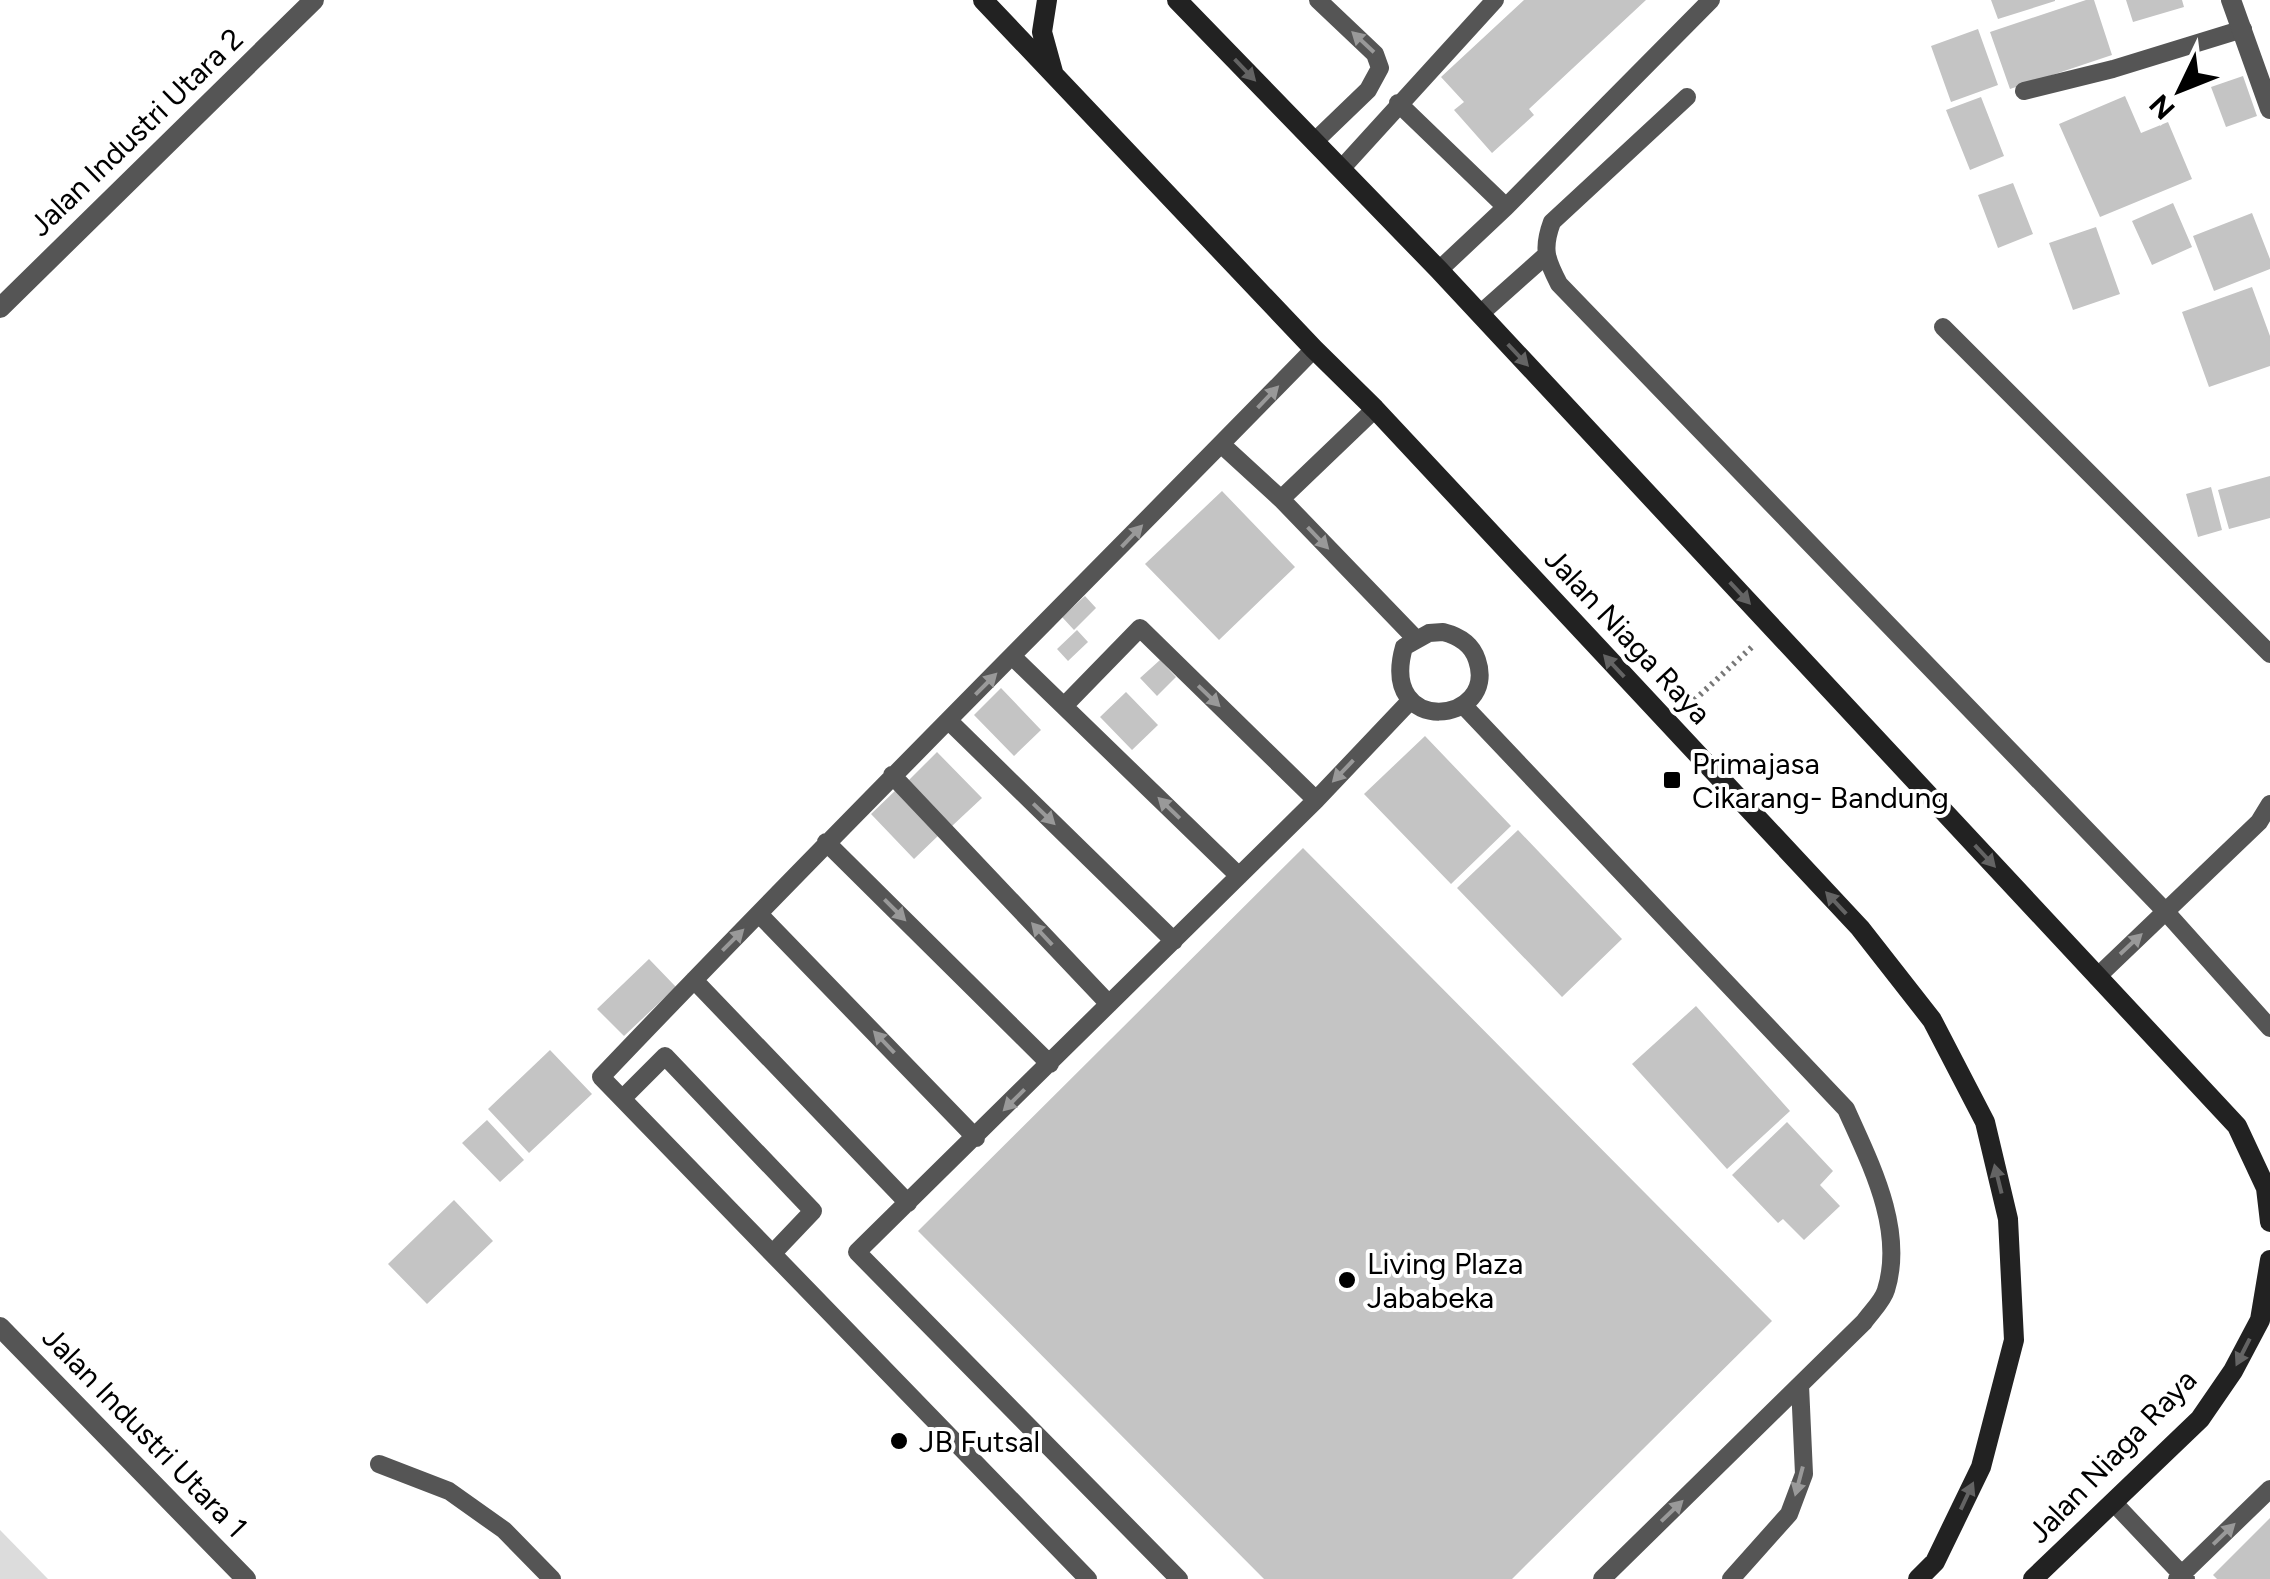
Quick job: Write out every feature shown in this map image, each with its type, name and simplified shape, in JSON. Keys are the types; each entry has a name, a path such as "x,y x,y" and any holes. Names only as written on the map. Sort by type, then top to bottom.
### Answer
{"main road":[{"name":"Jalan Niaga Raya","path":"982,0 1375,409 1860,928 1932,1020 1984,1122 2008,1218 2014,1340 1980,1467 1935,1562 1918,1579"},
{"path":"1047,0 1042,32 1053,74"},
{"path":"1177,0 1439,270 2238,1126 2266,1188 2270,1222"},
{"name":"Jalan Niaga Raya","path":"2033,1579 2200,1419 2234,1371 2260,1320 2270,1260"}],"street":[{"name":"Jalan Industri Utara 2","path":"0,308 314,0"},
{"path":"2231,0 2270,110"},
{"name":"Jalan Industri Utara 1","path":"0,1327 246,1579"}],"lane":[{"path":"1314,142 1368,90 1380,68 1376,54 1318,0"},
{"path":"1341,170 1495,0"},
{"path":"1439,270 1711,0"},
{"path":"2024,92 2243,30"},
{"path":"1686,97 1552,222 1544,256 1559,284 2166,912 2270,1028"},
{"path":"1398,104 1506,207"},
{"path":"1480,314 1544,256"},
{"path":"1943,327 2270,654"},
{"path":"1088,1579 602,1077 826,842 950,722 1314,349"},
{"path":"1281,499 1375,409"},
{"path":"1222,444 1281,499 1416,639"},
{"path":"1064,706 1140,628 1316,800"},
{"path":"1443,632 1456,636 1476,655 1479,682 1464,706 1436,713 1422,710 1410,700 1402,689 1400,662 1404,648 1416,639 1443,632"},
{"path":"1013,657 1239,876"},
{"path":"1180,1579 857,1252 1316,800 1410,700"},
{"path":"1464,706 1846,1109 1876,1177 1893,1248 1886,1293 1864,1322 1602,1579"},
{"path":"950,722 1174,941"},
{"path":"892,775 1109,1004"},
{"path":"2097,976 2264,827 2270,804"},
{"path":"826,842 1050,1064"},
{"path":"759,914 976,1138"},
{"path":"694,980 908,1203"},
{"path":"623,1098 665,1056 813,1211 773,1253"},
{"path":"1731,1579 1788,1514 1804,1474 1800,1385"},
{"path":"379,1464 449,1491 504,1530 552,1579"},
{"path":"2113,1502 2182,1578 2270,1489"}],"path":[{"path":"1669,724 1772,628"}],"shaded area":[{"path":"0,1530 48,1579 0,1579"}],"building":[{"path":"1524,0 1646,0 1529,109 1534,115 1492,153 1454,110 1464,102 1441,77"},
{"path":"1991,0 2055,0 2055,1 1998,19"},
{"path":"2094,0 2112,55 2010,89 1990,32"},
{"path":"2126,0 2182,0 2184,7 2133,22"},
{"path":"1978,29 1998,85 1951,102 1931,46"},
{"path":"2243,76 2257,116 2226,127 2211,87"},
{"path":"2125,96 2141,133 2168,122 2192,179 2100,217 2059,124"},
{"path":"1981,97 2004,156 1970,170 1946,110"},
{"path":"2013,183 2033,234 1998,248 1978,195"},
{"path":"2173,203 2192,247 2152,265 2132,221"},
{"path":"2252,213 2270,259 2270,269 2214,291 2193,236"},
{"path":"2096,227 2120,294 2073,310 2049,243"},
{"path":"2252,287 2270,336 2270,366 2209,387 2182,312"},
{"path":"2270,476 2270,518 2229,529 2218,490"},
{"path":"2211,487 2222,530 2198,537 2186,494"},
{"path":"1222,491 1295,567 1219,640 1145,564"},
{"path":"1085,596 1096,608 1074,630 1062,617"},
{"path":"1077,630 1088,642 1068,661 1057,649"},
{"path":"1160,660 1176,677 1157,696 1140,678"},
{"path":"1001,688 1041,730 1014,756 974,715"},
{"path":"1126,692 1158,725 1132,750 1100,717"},
{"path":"1425,736 1511,826 1451,884 1364,794"},
{"path":"937,752 982,798 952,826 908,781"},
{"path":"898,788 941,833 914,859 871,814"},
{"path":"1518,830 1622,939 1562,997 1457,888"},
{"path":"1303,848 1772,1321 1512,1579 1264,1579 918,1231"},
{"path":"649,959 676,987 624,1036 597,1009"},
{"path":"1696,1006 1790,1111 1727,1169 1632,1064"},
{"path":"550,1050 592,1094 529,1153 488,1109"},
{"path":"487,1120 524,1160 500,1182 462,1143"},
{"path":"1787,1122 1833,1171 1820,1185 1840,1206 1804,1240 1783,1219 1778,1223 1732,1175"},
{"path":"454,1200 493,1241 427,1304 388,1264"},
{"path":"2270,1518 2270,1579 2217,1579 2213,1575"}],"place":[{"name":"Primajasa Cikarang- Bandung","path":"1672,780"},
{"name":"Living Plaza Jababeka","path":"1347,1280"},
{"name":"JB Futsal","path":"899,1441"}]}
